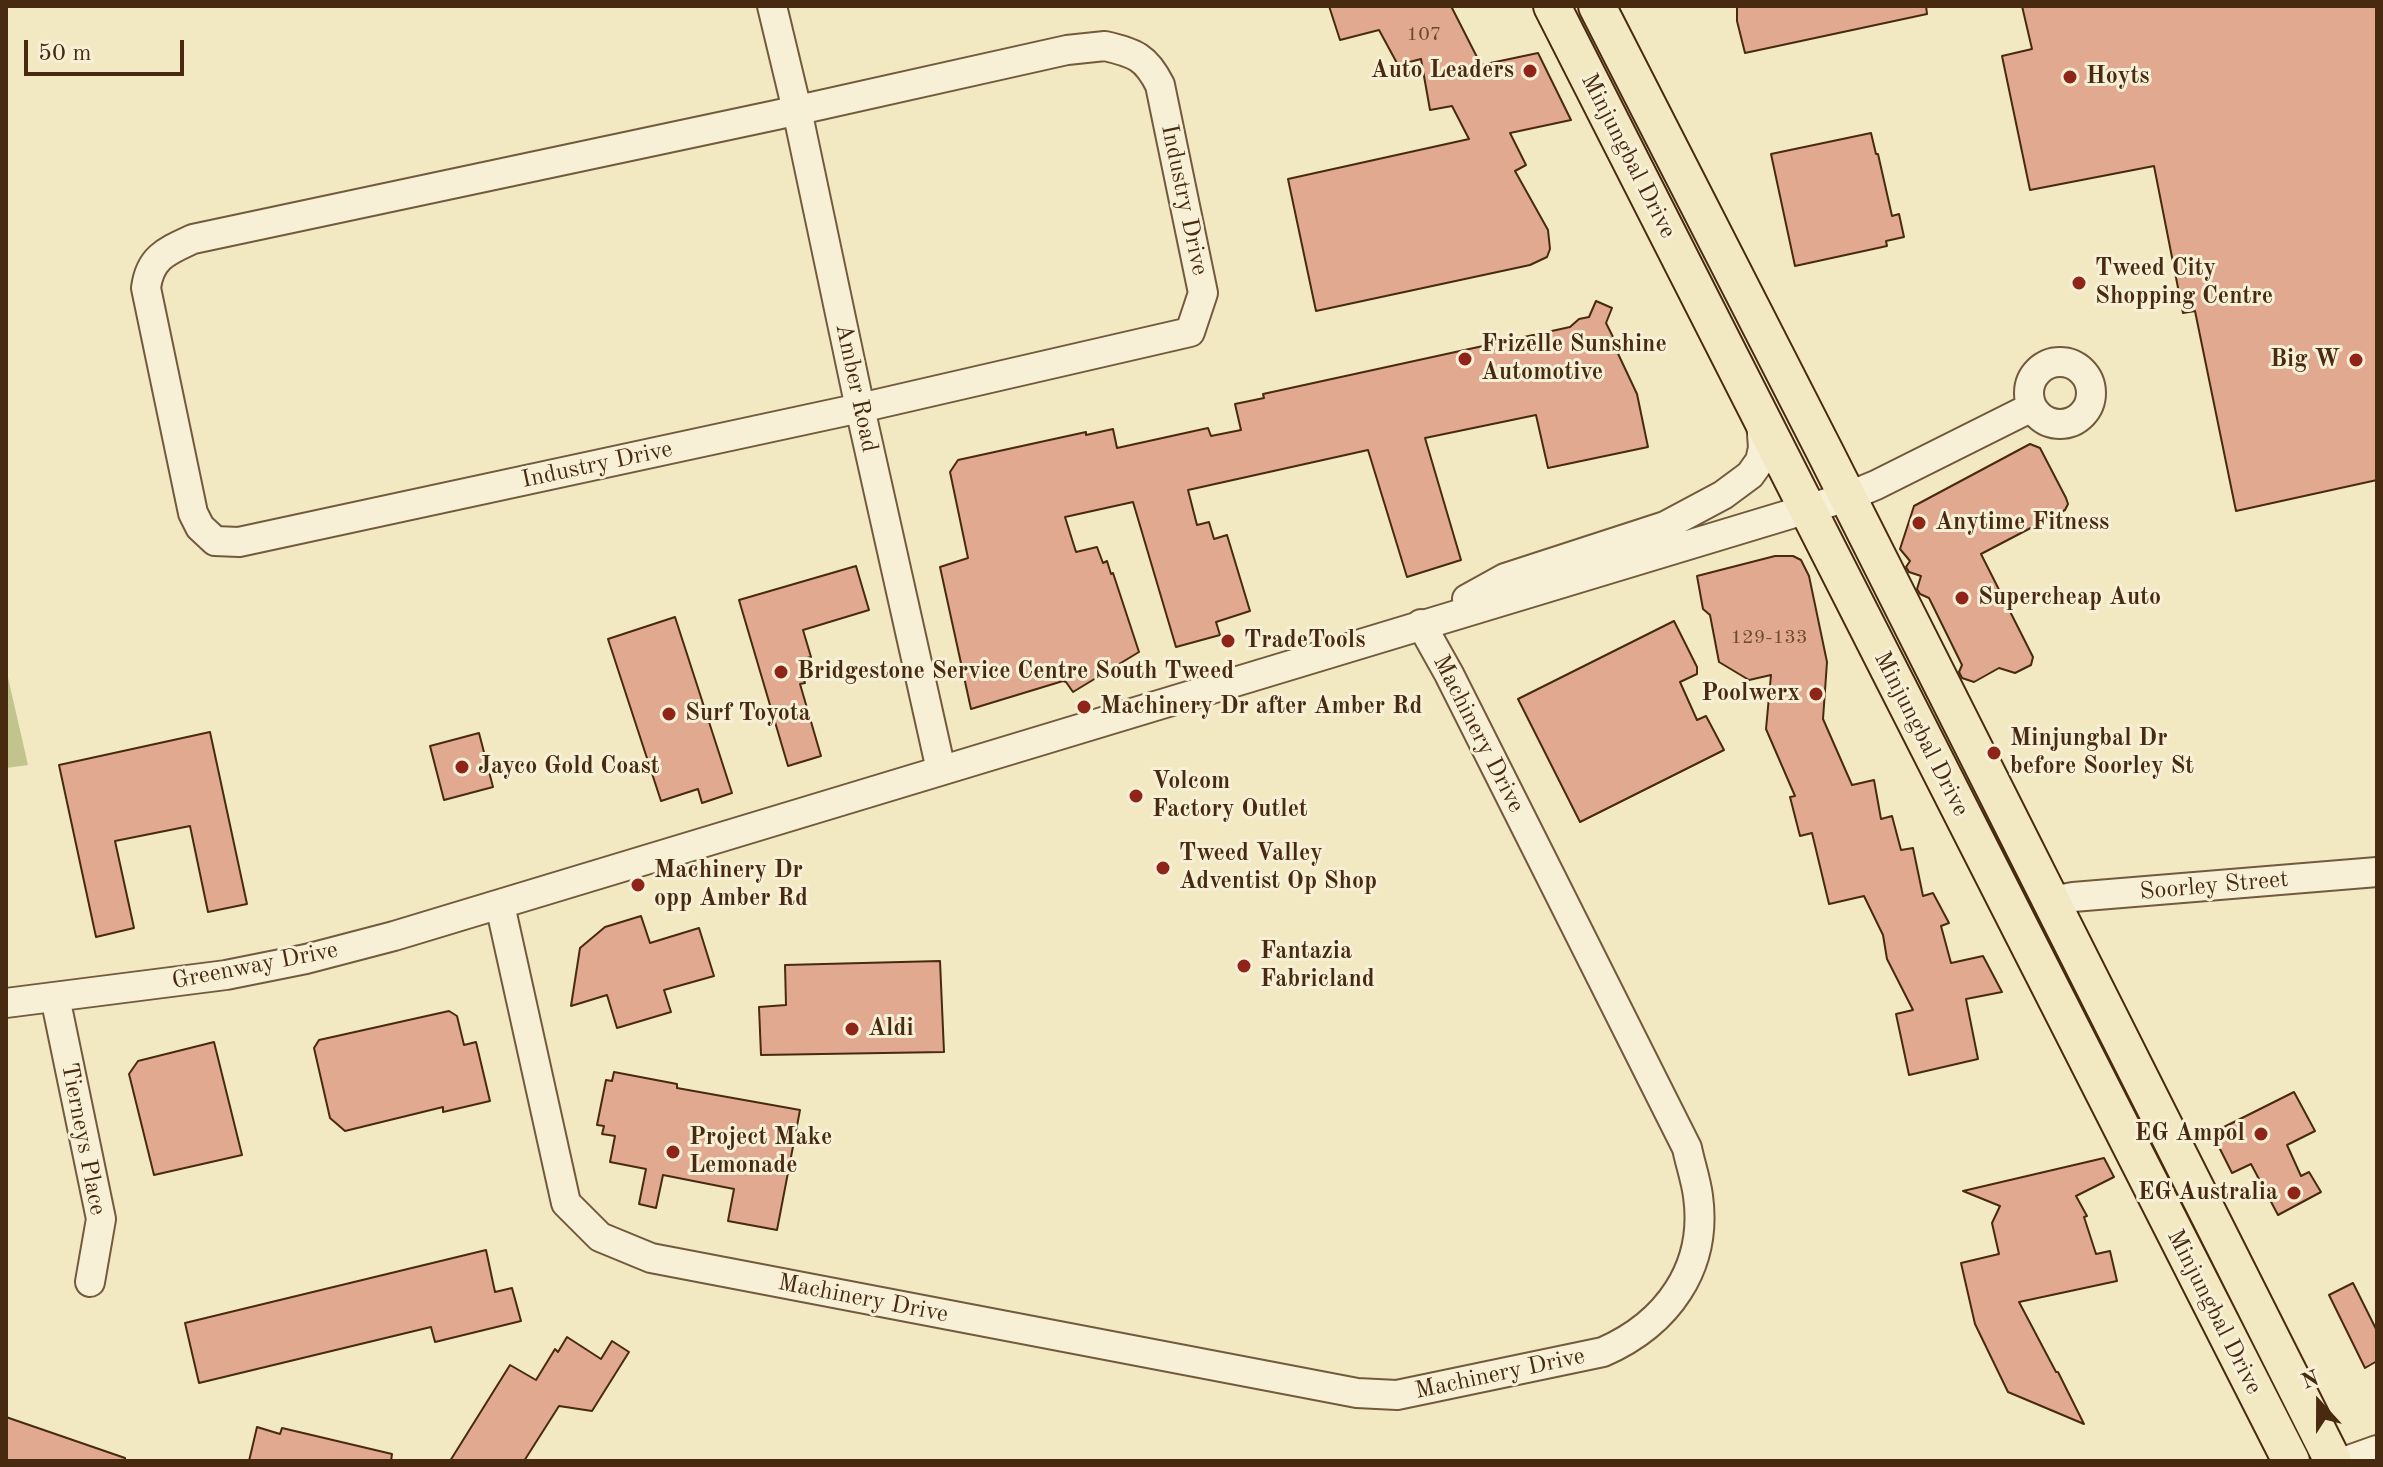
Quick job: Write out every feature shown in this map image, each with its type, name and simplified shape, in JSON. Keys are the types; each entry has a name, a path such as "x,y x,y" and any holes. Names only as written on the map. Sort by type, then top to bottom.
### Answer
{"main road":[{"name":"Minjungbal Drive","path":"1552,6 2291,1461"},
{"name":"Minjungbal Drive","path":"1597,6 2333,1461"}],"street":[{"name":"Amber Road","path":"772,6 941,770"},
{"name":"Industry Drive","path":"1105,46 1127,51 1144,60 1160,85 1203,293 1190,332 860,408 239,542 215,541 200,527 189,498 146,288 148,270 165,252 193,239 797,110 1067,50 1105,46"},
{"name":"Machinery Drive","path":"1431,621 1449,674 1687,1148 1698,1196 1699,1226 1692,1265 1662,1314 1624,1343 1603,1352 1397,1395 1357,1393 651,1258 600,1237 566,1203 500,905 1431,621 1847,497 2032,407"},
{"name":"Machinery Drive","path":"1431,621 1505,578 1665,526 1723,495 1750,475 1760,461 1763,448 1761,420"},
{"name":"Soorley Street","path":"2052,901 2377,872"},
{"name":"Greenway Drive","path":"6,1003 226,975 306,959 500,905"},
{"name":"Tierneys Place","path":"55,997 101,1219 90,1282"},
{"path":"2346,1461 2377,1450"}],"green space":[{"path":"6,669 28,765 6,768"}],"building":[{"path":"1329,6 1451,6 1481,65 1538,53 1571,120 1510,133 1526,165 1515,171 1548,230 1550,249 1547,257 1530,265 1316,311 1288,179 1469,139 1452,106 1430,110 1421,59 1398,65 1379,30 1340,40"},
{"path":"1737,6 1926,6 1927,14 1745,53 1737,21"},
{"path":"2022,6 2377,6 2377,480 2236,511 2195,311 2183,313 2154,166 2030,190 2002,56 2032,49"},
{"path":"1871,133 1892,216 1899,214 1904,237 1886,241 1887,246 1795,266 1771,154"},
{"path":"1596,301 1612,308 1606,323 1637,394 1648,447 1548,468 1536,415 1425,438 1461,560 1407,577 1368,450 1188,490 1197,525 1209,522 1214,539 1227,535 1250,611 1216,622 1220,635 1176,647 1133,502 1065,517 1076,552 1097,547 1103,563 1107,561 1139,652 1073,692 1063,681 971,709 940,567 968,558 950,472 958,460 1113,429 1117,448 1208,428 1211,436 1241,430 1235,404 1264,398 1263,394 1570,327 1579,319 1589,317"},
{"path":"2030,444 2040,448 2068,504 2065,510 1981,554 2033,657 2031,665 2015,673 1999,668 1974,682 1962,678 1959,672 1962,665 1929,598 1917,589 1921,576 1909,572 1906,567 1910,561 1900,549 1914,506"},
{"path":"1775,556 1793,556 1801,560 1809,576 1827,662 1823,719 1852,785 1874,780 1881,819 1892,816 1901,850 1913,848 1923,896 1933,893 1949,923 1941,926 1951,963 1983,956 2002,992 1966,999 1978,1059 1909,1075 1896,1014 1913,1010 1887,959 1883,935 1864,896 1829,904 1812,833 1800,836 1790,797 1795,796 1766,729 1771,675 1749,680 1719,662 1710,615 1703,609 1697,576"},
{"name":"Bridgestone Service Centre South Tweed","path":"856,566 869,610 803,630 811,657 798,660 805,683 800,684 821,756 788,766 739,600"},
{"name":"Surf Toyota","path":"675,617 732,793 702,803 698,789 661,801 608,639"},
{"path":"1674,621 1697,667 1697,674 1680,682 1697,720 1706,716 1724,750 1580,822 1518,699"},
{"path":"210,732 247,904 208,912 190,826 115,841 134,928 96,937 59,765"},
{"name":"Jayco Gold Coast","path":"479,733 493,787 444,800 430,746"},
{"path":"641,916 650,943 699,928 714,976 664,990 671,1012 617,1028 607,995 571,1006 580,948 605,927"},
{"name":"Aldi","path":"940,961 944,1052 761,1055 759,1007 786,1005 785,965"},
{"path":"449,1011 457,1016 464,1045 476,1042 490,1101 443,1112 443,1107 345,1131 330,1118 314,1048 319,1040"},
{"path":"214,1042 242,1155 154,1175 129,1074 138,1061"},
{"path":"614,1072 677,1084 677,1088 800,1110 777,1230 728,1221 734,1189 663,1175 656,1208 639,1204 646,1169 610,1162 615,1136 602,1134 604,1126 597,1125 606,1080 612,1081"},
{"path":"2294,1092 2315,1131 2287,1145 2301,1176 2309,1172 2321,1192 2278,1215 2251,1164 2232,1173 2212,1133"},
{"path":"2104,1158 2114,1177 2076,1196 2087,1216 2084,1217 2096,1254 2110,1251 2117,1281 2019,1302 2084,1424 2008,1392 1975,1324 1961,1263 1999,1254 1992,1223 2000,1206 1963,1191"},
{"path":"486,1250 495,1292 512,1288 521,1321 435,1342 431,1327 199,1383 185,1323"},
{"path":"2353,1283 2377,1331 2377,1361 2365,1368 2329,1295"},
{"path":"567,1337 601,1359 612,1341 629,1352 592,1411 559,1406 524,1461 450,1461 510,1365 536,1380 555,1349 558,1352"},
{"path":"6,1417 125,1458 125,1461 6,1461"},
{"path":"257,1427 280,1434 282,1428 392,1454 391,1461 249,1461"}],"place":[{"name":"Auto Leaders","path":"1530,71"},
{"name":"Hoyts","path":"2070,77"},
{"name":"Tweed City Shopping Centre","path":"2079,283"},
{"name":"Frizelle Sunshine Automotive","path":"1465,359"},
{"name":"Big W","path":"2356,360"},
{"name":"Anytime Fitness","path":"1919,523"},
{"name":"Supercheap Auto","path":"1962,598"},
{"name":"TradeTools","path":"1228,641"},
{"name":"Bridgestone Service Centre South Tweed","path":"781,672"},
{"name":"Poolwerx","path":"1816,694"},
{"name":"Machinery Dr after Amber Rd","path":"1084,707"},
{"name":"Surf Toyota","path":"669,714"},
{"name":"Minjungbal Dr before Soorley St","path":"1994,753"},
{"name":"Jayco Gold Coast","path":"462,767"},
{"name":"Volcom Factory Outlet","path":"1136,796"},
{"name":"Tweed Valley Adventist Op Shop","path":"1163,868"},
{"name":"Machinery Dr opp Amber Rd","path":"638,885"},
{"name":"Fantazia Fabricland","path":"1244,966"},
{"name":"Aldi","path":"852,1029"},
{"name":"EG Ampol","path":"2261,1134"},
{"name":"Project Make Lemonade","path":"673,1152"},
{"name":"EG Australia","path":"2294,1193"}]}
